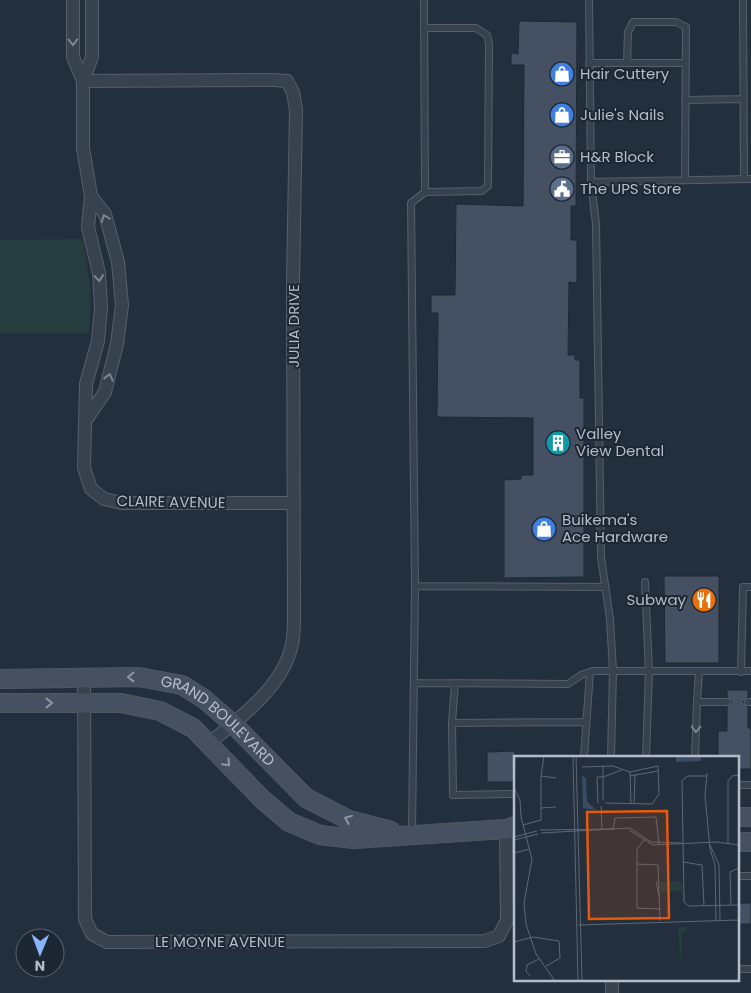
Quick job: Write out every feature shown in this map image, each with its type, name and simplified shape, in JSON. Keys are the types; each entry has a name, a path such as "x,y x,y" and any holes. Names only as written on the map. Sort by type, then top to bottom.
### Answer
{"street":[{"name":"CLAIRE AVENUE","path":"72,0 73,56 83,81 84,148 90,196 88,227 99,273 101,307 98,341 86,384 84,468 91,489 104,499 122,503 294,503"},
{"name":"CLAIRE AVENUE","path":"83,81 92,57 92,0"},
{"name":"JULIA DRIVE","path":"83,81 272,80 287,81 293,92 296,110 294,616 292,645 280,674 233,724 208,744"},
{"path":"86,420 106,392 117,344 122,305 118,262 105,214 90,196"},
{"name":"LE MOYNE AVENUE","path":"84,677 85,919 92,934 107,942 485,941 499,936 506,920 512,830"},
{"name":"GRAND BOULEVARD","path":"0,679 140,677 182,685 233,724 306,798 349,820 412,837"},
{"name":"GRAND BOULEVARD","path":"0,703 121,703 160,711 193,728 263,800 289,822 320,835 354,839 512,830"},
{"path":"738,817 751,817"},
{"path":"738,842 751,842"},
{"path":"612,980 612,993"}],"lane":[{"path":"424,0 425,192"},
{"path":"589,0 591,182 596,224 601,557 610,619 613,671 611,756"},
{"path":"591,182 747,179 742,99 743,0"},
{"path":"627,62 628,32 633,22 676,22 686,27 685,180"},
{"path":"412,837 415,586 411,203 425,192 482,191 488,186 489,44 487,35 476,28 424,28"},
{"path":"590,63 686,63"},
{"path":"685,100 742,99"},
{"path":"645,582 649,671 646,756"},
{"path":"415,586 605,587"},
{"path":"741,672 743,587 751,587"},
{"path":"415,683 568,684 590,672 751,672"},
{"path":"584,756 590,672"},
{"path":"695,756 699,672"},
{"path":"455,683 452,723 453,795 514,794"},
{"path":"697,702 727,702"},
{"path":"452,723 585,722"},
{"path":"738,785 751,785"},
{"path":"738,876 751,876"},
{"path":"738,969 751,969"}],"green space":[{"path":"83,239 91,290 89,333 0,333 0,240"}],"building":[{"path":"519,21 577,22 576,206 571,206 571,240 577,240 577,283 569,282 568,355 575,355 575,360 580,360 580,398 584,398 584,577 504,578 504,480 521,479 521,475 533,475 533,418 437,417 438,313 431,313 431,295 455,295 456,204 523,206 524,65 511,65 511,53 518,54"},
{"path":"664,576 719,576 719,663 665,663"},
{"path":"727,690 748,690 748,697 743,702 748,707 748,728 751,728 751,769 738,769 738,756 718,756 718,731 727,731 727,707 732,702 727,697"},
{"path":"515,751 514,782 487,782 487,752"},
{"path":"738,903 751,903 751,924 738,924"}],"place":[{"name":"Hair Cuttery","path":"562,74"},
{"name":"Julie's Nails","path":"562,115"},
{"name":"H&R Block","path":"562,157"},
{"name":"The UPS Store","path":"562,189"},
{"name":"Valley View Dental","path":"558,443"},
{"name":"Buikema's Ace Hardware","path":"544,529"},
{"name":"Subway","path":"704,600"}]}
